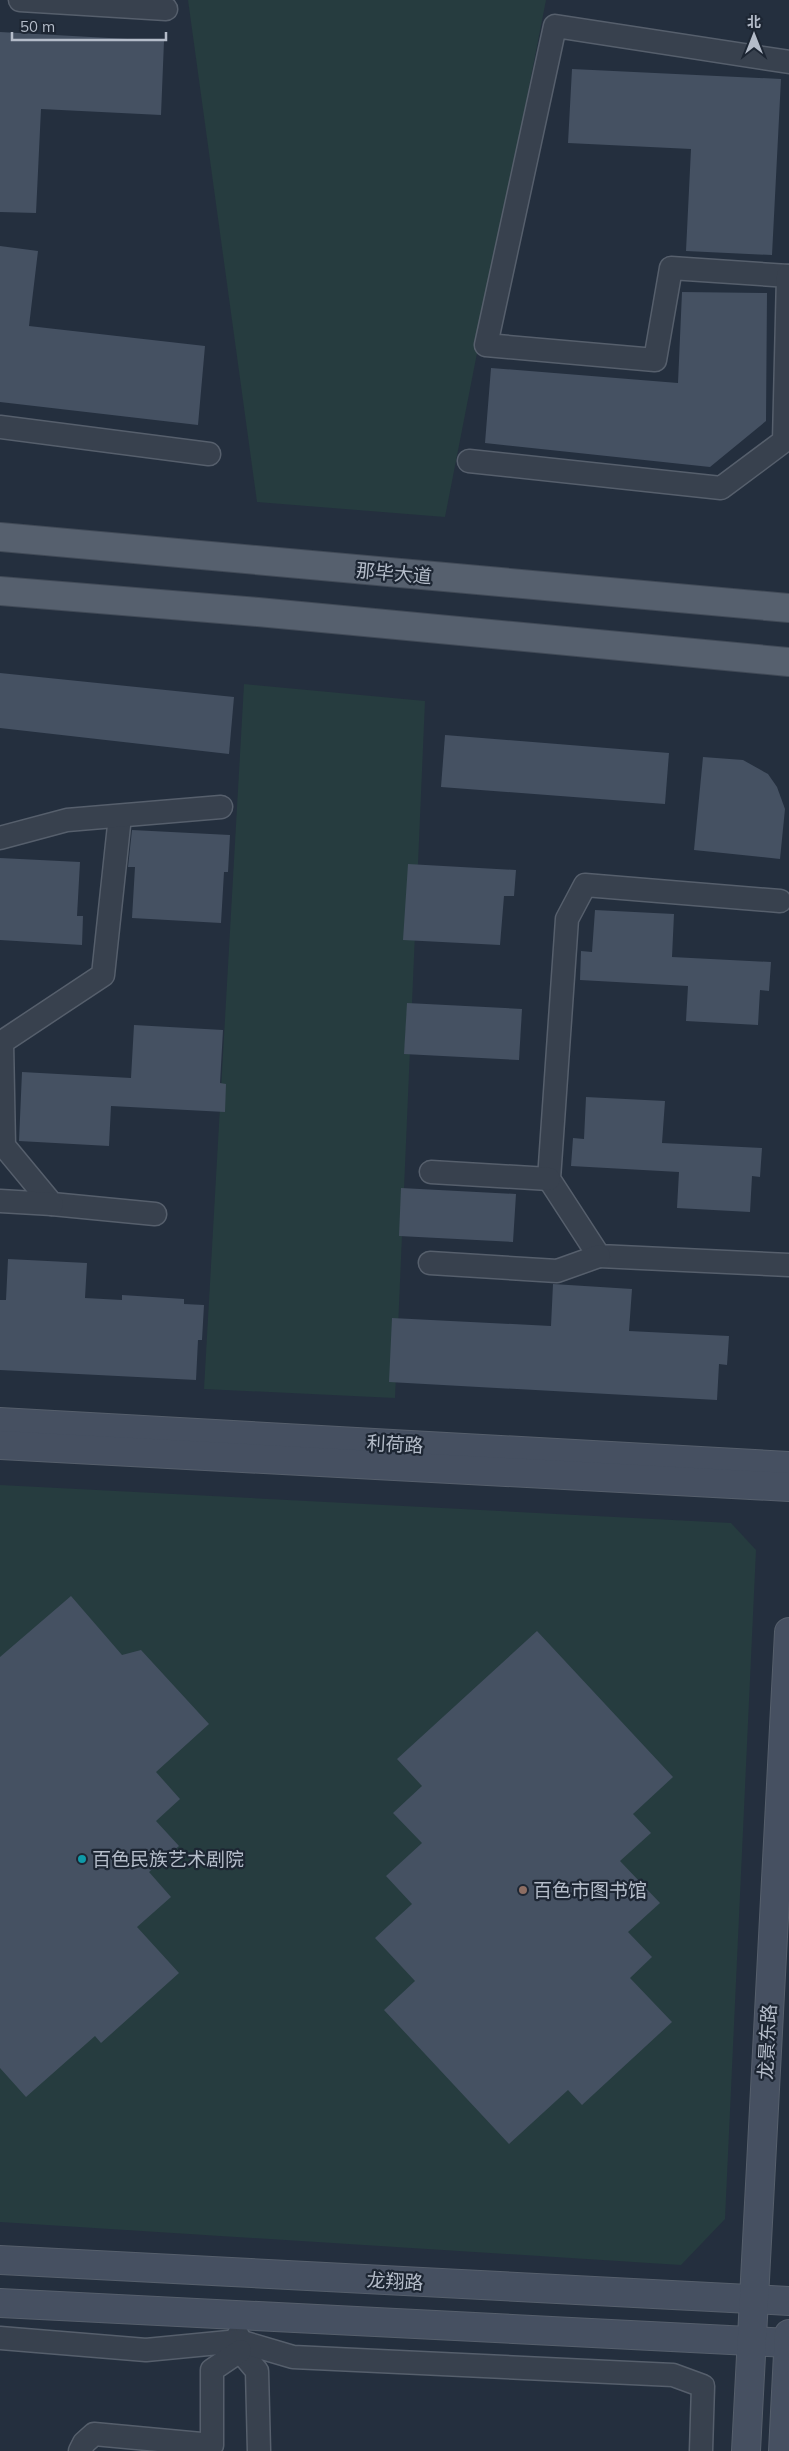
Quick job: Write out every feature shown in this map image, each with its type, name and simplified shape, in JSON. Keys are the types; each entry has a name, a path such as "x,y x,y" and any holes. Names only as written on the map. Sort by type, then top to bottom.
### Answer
{"main road":[{"name":"那毕大道","path":"0,537 789,608"},
{"path":"0,591 268,613 789,662"},
{"name":"利荷路","path":"0,1422 789,1466"},
{"name":"利荷路","path":"0,1445 789,1487"},
{"name":"龙景东路","path":"746,2451 789,1632"},
{"name":"龙翔路","path":"0,2260 789,2301"},
{"path":"0,2302 238,2336 752,2341 789,2343"},
{"path":"783,2451 789,2334"}],"street":[{"path":"20,0 166,9"},
{"path":"469,462 721,488 784,441 789,276 670,268 654,360 486,345 555,26 789,62"},
{"path":"0,427 209,454"},
{"path":"0,838 68,820 221,807"},
{"path":"52,1204 4,1146 2,1042 103,975 120,816"},
{"path":"599,1256 549,1179 567,919 585,885 780,901"},
{"path":"431,1172 549,1179"},
{"path":"0,1201 155,1214"},
{"path":"430,1263 557,1271 599,1256 789,1265"},
{"path":"0,2338 146,2350 238,2336 293,2357 673,2376 702,2386 701,2451"},
{"path":"80,2451 84,2443 94,2434 212,2445 212,2370 238,2336"},
{"path":"238,2336 257,2371 259,2451"}],"green space":[{"path":"188,0 546,0 445,517 257,502"},
{"path":"244,684 425,701 395,1398 204,1389"},
{"path":"0,1485 731,1523 756,1550 725,2219 681,2265 0,2222"}],"building":[{"path":"0,32 164,41 161,115 41,109 36,213 0,212"},
{"path":"572,69 781,79 772,255 686,251 691,149 568,143"},
{"path":"0,246 38,251 29,326 205,346 198,425 0,402"},
{"path":"682,292 767,293 766,421 710,467 485,443 491,368 678,383"},
{"path":"0,673 234,697 229,754 0,728"},
{"path":"445,735 669,753 665,804 441,787"},
{"path":"703,757 743,760 768,774 777,787 785,809 780,859 694,850"},
{"path":"132,830 230,835 228,872 224,872 221,923 132,918 135,867 128,867"},
{"path":"0,858 80,862 77,916 83,916 82,945 0,940"},
{"path":"408,864 516,870 514,896 504,896 500,945 403,940"},
{"path":"595,910 674,914 672,957 771,962 769,991 760,990 758,1025 686,1021 688,986 580,980 581,951 592,952"},
{"path":"407,1003 522,1009 519,1060 404,1054"},
{"path":"134,1025 223,1030 220,1083 226,1084 225,1112 111,1106 109,1146 19,1141 22,1072 131,1078"},
{"path":"586,1097 665,1101 662,1143 762,1148 760,1177 752,1176 750,1212 677,1208 679,1172 571,1166 573,1138 584,1139"},
{"path":"401,1188 516,1194 513,1242 399,1236"},
{"path":"8,1259 87,1263 85,1298 122,1300 122,1295 184,1299 184,1304 204,1305 202,1340 198,1340 196,1380 0,1370 0,1300 6,1300"},
{"path":"553,1284 632,1289 629,1331 729,1336 727,1365 719,1364 717,1400 389,1382 392,1318 551,1326"},
{"name":"百色民族艺术剧院","path":"71,1596 122,1655 141,1650 209,1724 156,1772 180,1799 156,1821 179,1846 149,1872 171,1897 137,1927 179,1973 101,2043 95,2036 26,2097 0,2068 0,1657"},
{"name":"百色市图书馆","path":"537,1631 673,1777 633,1814 651,1833 620,1861 660,1903 628,1932 652,1957 630,1978 672,2022 582,2105 568,2090 509,2144 384,2010 415,1981 375,1938 412,1904 386,1876 422,1843 393,1813 422,1786 397,1759"}],"place":[{"name":"百色民族艺术剧院","path":"82,1859"},
{"name":"百色市图书馆","path":"523,1890"}]}
